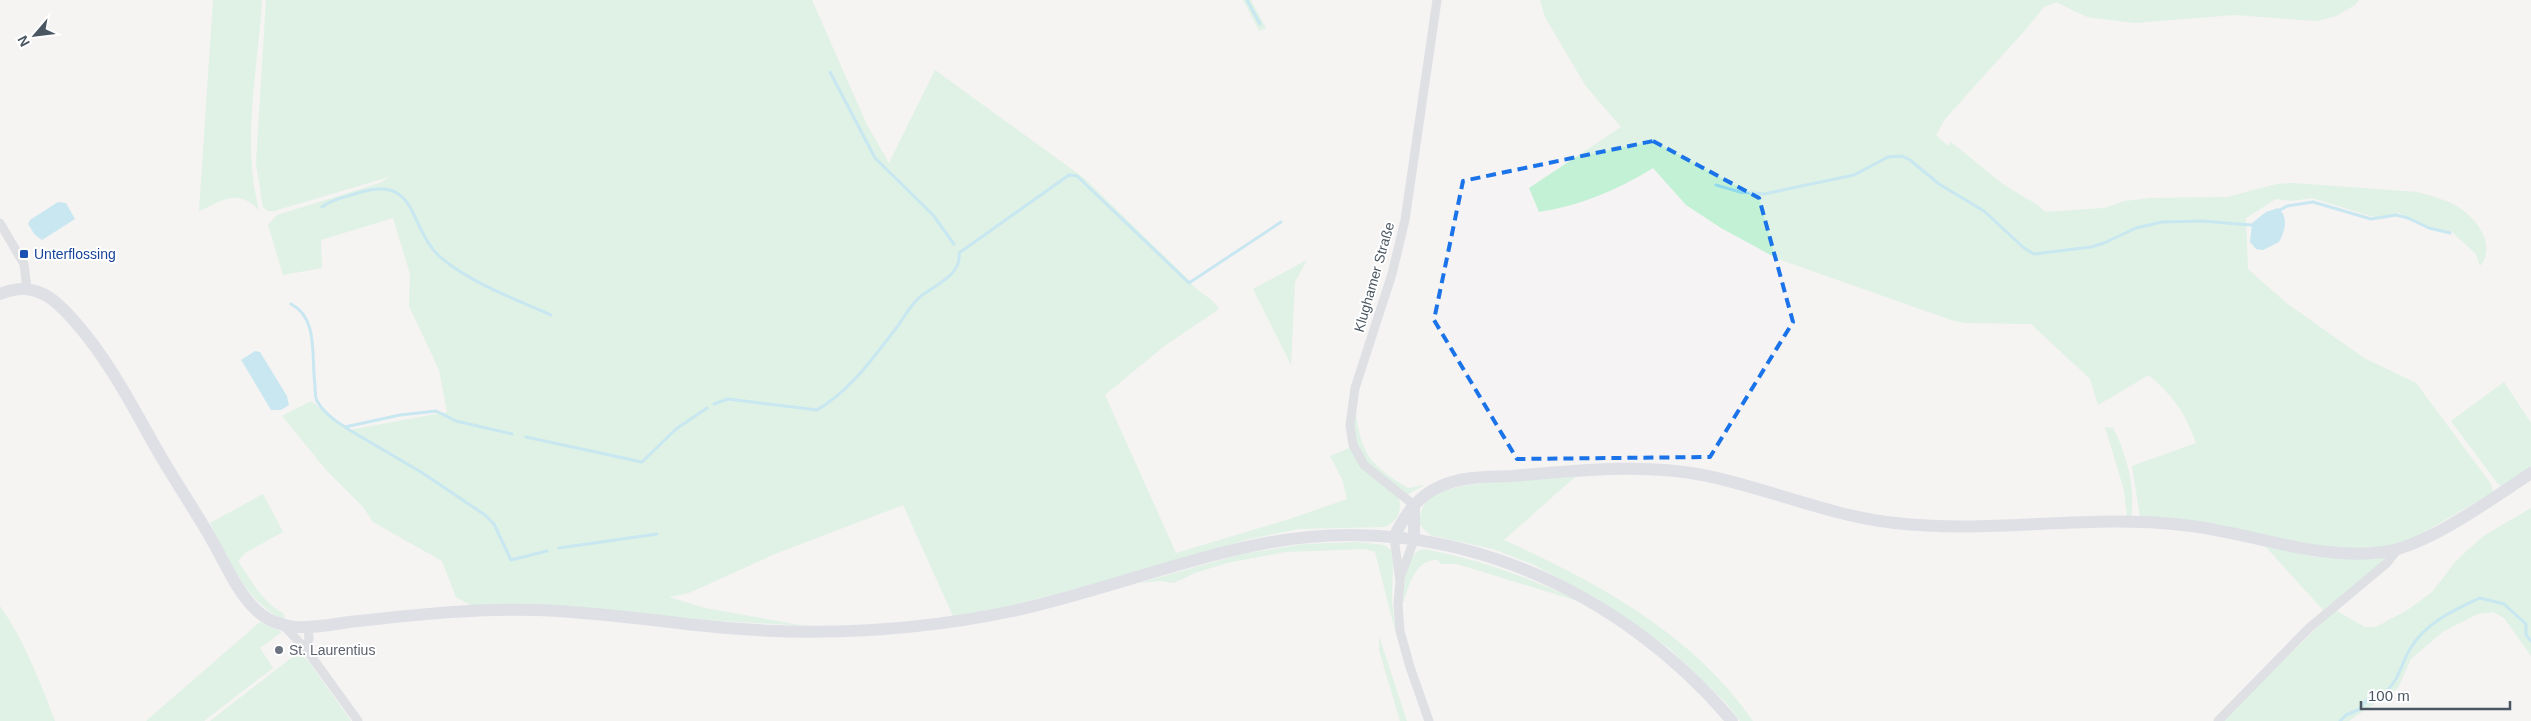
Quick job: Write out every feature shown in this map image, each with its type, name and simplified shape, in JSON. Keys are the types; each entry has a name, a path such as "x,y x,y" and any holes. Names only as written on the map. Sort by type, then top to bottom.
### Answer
{"main road":[{"path":"0,294 14,289 27,289 42,294 57,303 105,357 242,593 260,614 284,626 308,628 451,612 496,610 580,612 776,632 820,633 895,629 1014,610 1271,542 1346,535 1394,537 1495,558 1546,577 1574,591 1652,642 1696,681 1732,721"},
{"path":"1394,537 1406,514 1414,505 1434,489 1461,480 1587,470 1655,469 1711,477 1839,513 1898,524 1950,526 2077,521 2183,525 2325,553 2363,554 2397,550 2448,526 2531,473"},
{"path":"1414,505 1414,540"}],"street":[{"name":"Klughamer Straße","path":"1414,505 1379,479 1359,458 1352,445 1350,425 1355,388 1392,274 1405,220 1437,0"},
{"path":"0,223 24,264 27,289"},
{"path":"1394,537 1400,581 1398,604 1400,631 1410,667 1429,721"},
{"path":"1400,581 1414,540"},
{"path":"2218,721 2309,628 2387,563 2397,550"},
{"path":"284,626 306,649 358,721"},
{"path":"306,649 309,639 308,628"}],"highlighted area":[{"path":"1653,141 1759,198 1793,322 1710,457 1517,459 1434,320 1463,181"}],"green space":[{"path":"213,0 262,0 251,132 251,159 259,210 244,199 230,198 199,211"},
{"path":"266,0 812,0 867,125 889,163 935,70 1084,178 1219,309 1163,347 1105,395 1176,553 1290,519 1347,499 1342,479 1330,456 1356,445 1353,423 1355,408 1360,436 1364,447 1375,464 1394,480 1408,488 1425,485 1399,499 1400,508 1398,516 1385,527 1299,529 1249,539 1148,570 1002,608 953,616 903,505 775,554 689,593 669,597 705,608 806,626 472,606 456,597 442,561 373,522 363,507 327,471 282,416 311,401 349,430 447,412 439,370 409,306 410,274 393,218 321,240 322,268 283,275 268,225 277,215 380,183 389,177 274,211 268,211 263,207 256,164"},
{"path":"1243,0 1251,0 1266,28 1259,31"},
{"path":"1540,0 2359,0 2355,5 2336,16 2317,21 2235,15 2134,23 2087,17 2056,2 2044,7 1945,119 1936,135 1948,146 1951,142 2004,185 2038,205 2045,212 2104,208 2125,201 2151,198 2227,197 2277,184 2293,183 2417,192 2456,206 2474,220 2483,235 2486,251 2485,259 2480,266 2476,254 2452,232 2427,226 2399,213 2377,218 2312,198 2292,201 2276,199 2246,218 2248,269 2285,302 2364,358 2416,383 2491,484 2493,492 2411,540 2385,547 2332,549 2140,517 2132,466 2196,443 2177,405 2149,375 2098,405 2090,379 2031,324 1966,323 1954,321 1778,259 1721,228 1686,205 1653,168 1598,196 1569,206 1539,212 1529,188 1621,127 1585,85 1545,17"},
{"path":"1307,260 1295,282 1291,365 1253,289"},
{"path":"2504,382 2531,423 2531,467 2503,486 2498,484 2451,421"},
{"path":"2105,427 2113,428 2126,459 2132,494 2131,516 2127,516 2124,490"},
{"path":"1575,477 1504,540 1574,574 1641,614 1702,662 1729,690 1753,721 1740,721 1725,702 1670,649 1598,599 1532,564 1493,549 1430,535 1419,524 1425,503 1431,497 1443,491 1500,481"},
{"path":"263,494 283,532 245,553 238,561 269,603 283,613 286,621 272,613 249,592 231,565 210,523"},
{"path":"2531,508 2531,656 2504,618 2493,612 2478,614 2444,631 2411,659 2398,688 2349,721 2222,721 2335,610 2365,627 2376,627 2409,609 2432,592 2456,561 2482,537"},
{"path":"1358,542 1384,545 1391,550 1393,561 1392,601 1396,634 1375,552 1365,549 1285,552 1227,563 1195,573 1174,583 1161,581 1139,583 1242,554 1304,544"},
{"path":"2265,546 2315,557 2385,558 2381,565 2323,610"},
{"path":"1423,549 1464,558 1504,570 1581,602 1457,564 1441,564 1438,560 1424,563 1418,568 1403,603 1406,572 1412,557"},
{"path":"0,606 24,647 55,721 0,721"},
{"path":"260,622 282,632 260,648 273,668 204,721 146,721"},
{"path":"1379,636 1407,721 1400,721 1379,650"},
{"path":"295,655 301,655 309,662 351,721 210,721"}],"water":[{"path":"58,202 66,203 75,219 42,240 35,235 28,224 30,220"},
{"path":"2278,208 2285,220 2279,242 2263,250 2256,249 2250,242 2252,223 2266,212"},
{"path":"255,351 260,352 287,396 289,405 281,410 271,410 241,360"}],"waterway":[{"path":"1247,0 1260,24"},
{"path":"830,72 875,158 933,215 954,244"},
{"path":"1716,185 1740,192 1764,194 1854,175 1888,157 1902,156 1910,160 1939,184 1984,211 2024,248 2034,254 2091,247 2136,228 2162,222 2202,221 2251,225"},
{"path":"714,404 728,399 817,410 840,393 861,373 917,299 952,273 959,261 959,253 1069,175 1077,176 1189,283 1281,222"},
{"path":"322,207 335,200 358,193 379,189 393,191 403,198 433,249 445,261 483,284 551,315"},
{"path":"2280,210 2287,206 2313,202 2371,219 2396,215 2408,218 2429,228 2450,233"},
{"path":"291,304 300,310 310,329 317,401 322,409 345,427 400,415 436,411 456,421 512,434"},
{"path":"526,437 642,462 676,429 707,408"},
{"path":"346,428 421,472 485,515 494,524 511,560 547,551"},
{"path":"559,548 657,534"},
{"path":"2340,721 2346,715 2358,710 2369,698 2386,692 2398,676 2410,649 2424,632 2441,618 2480,598 2504,604 2526,624 2526,635 2531,641"}],"place":[{"name":"Unterflossing","path":"24,254"},
{"name":"St. Laurentius","path":"279,650"}]}
